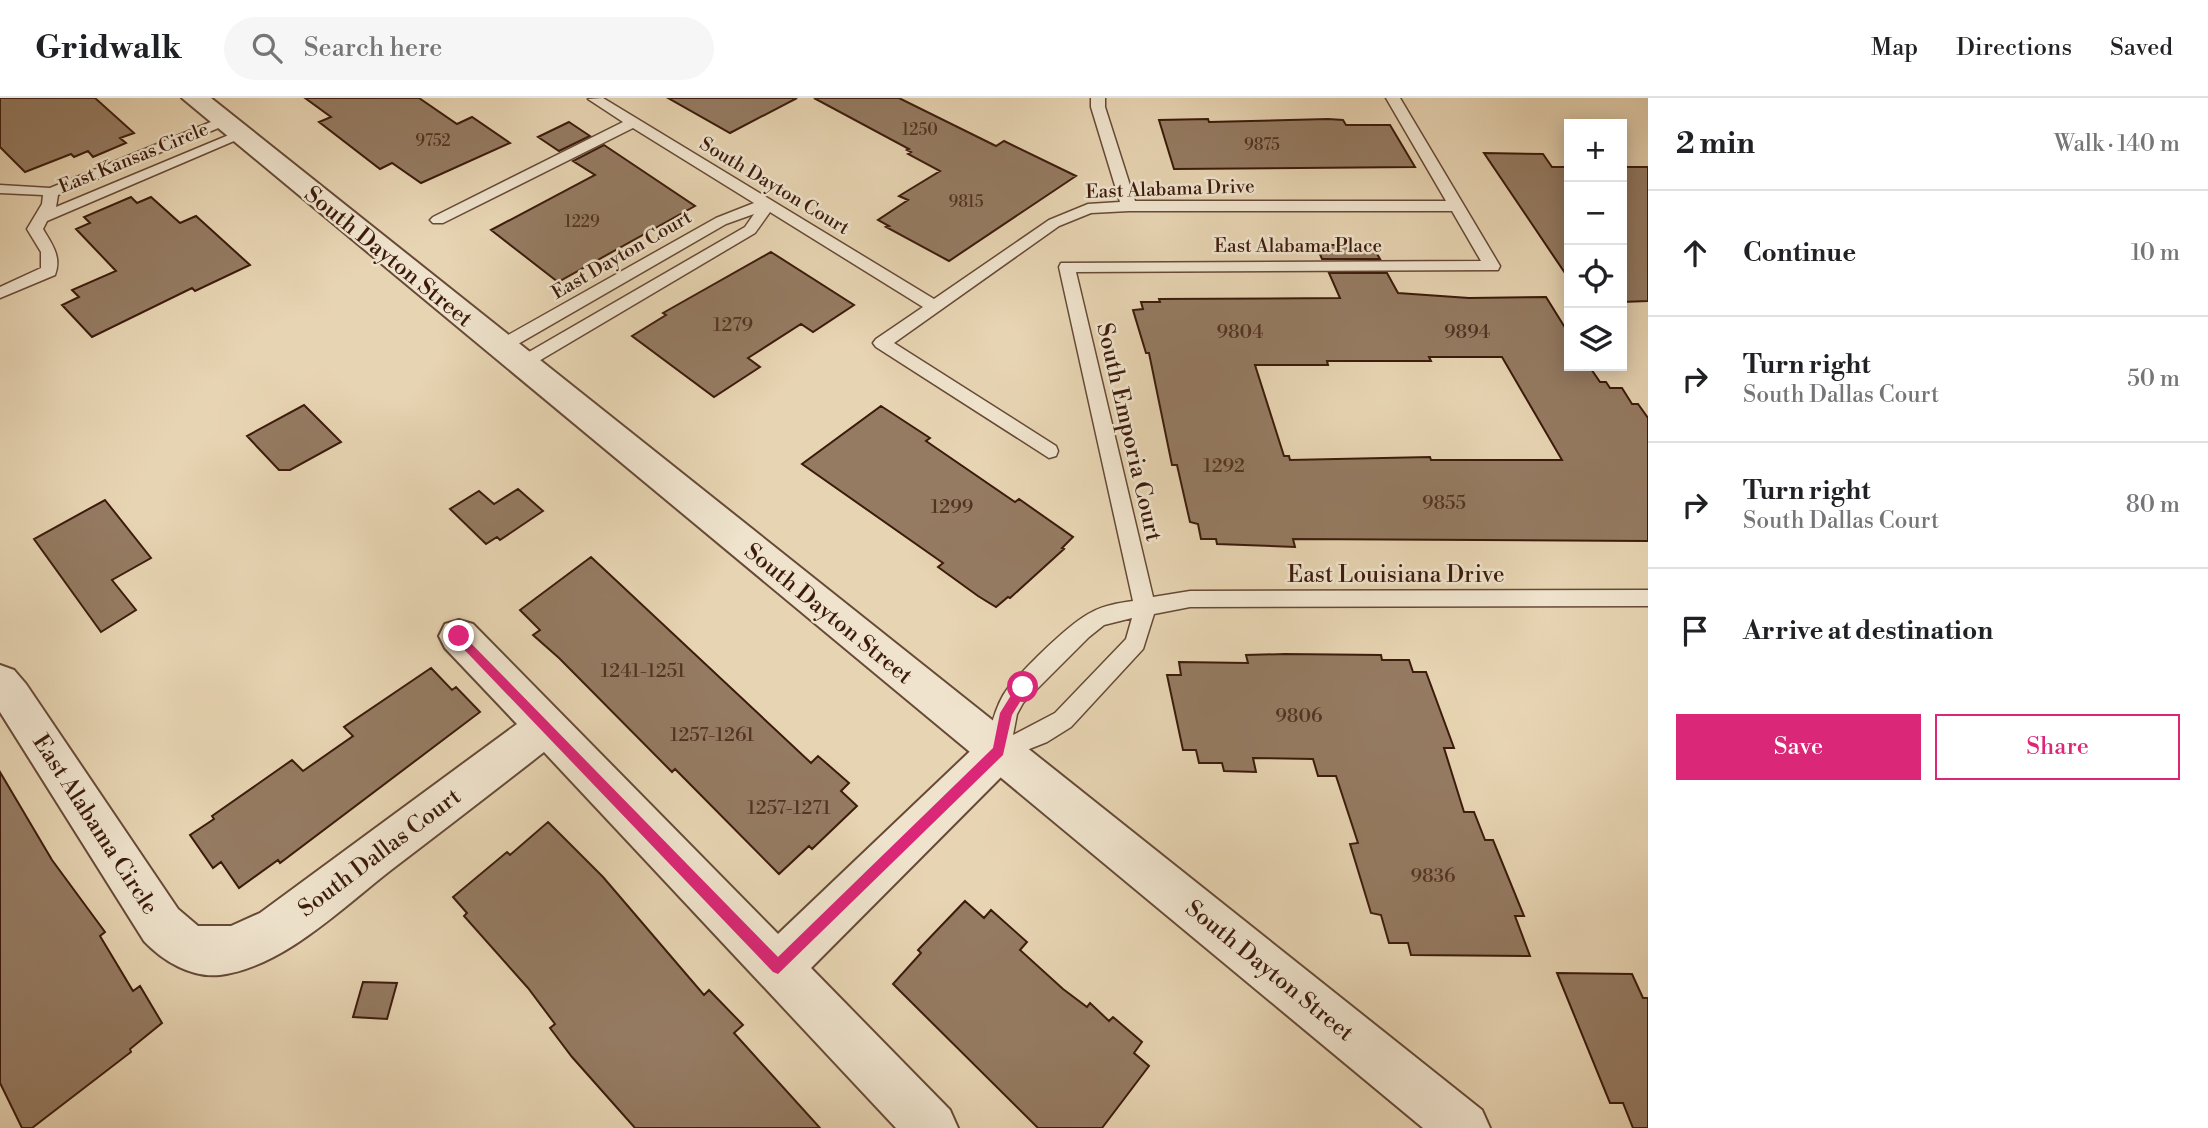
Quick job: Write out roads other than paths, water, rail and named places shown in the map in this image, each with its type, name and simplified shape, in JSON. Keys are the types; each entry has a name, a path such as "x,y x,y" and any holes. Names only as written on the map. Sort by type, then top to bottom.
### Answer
{"street":[{"name":"South Dayton Street","path":"195,98 1464,1128"},
{"path":"459,636 932,1128"},
{"name":"East Alabama Circle","path":"0,682 12,696 161,925 179,943 203,952"},
{"name":"South Dallas Court","path":"203,952 236,948 277,929 545,727"},
{"path":"778,967 999,751"}],"lane":[{"path":"1098,98 1100,113 1129,206"},
{"path":"1392,98 1457,206"},
{"name":"South Dayton Court","path":"596,99 935,307"},
{"path":"438,220 633,123"},
{"name":"East Kansas Circle","path":"0,189 42,190 50,193 232,128"},
{"name":"East Kansas Circle","path":"41,218 232,128"},
{"name":"East Kansas Circle","path":"0,293 48,271 49,252 35,229 50,204 50,193"},
{"path":"510,355 703,258 753,227 761,218 765,204"},
{"name":"East Dayton Court","path":"510,355 681,244 729,217 765,204"},
{"name":"East Alabama Drive","path":"1049,451 882,343 1065,217 1094,208 1457,206"},
{"name":"East Alabama Place","path":"1067,267 1492,266 1457,206"},
{"path":"681,244 703,258"},
{"name":"South Emporia Court","path":"1067,267 1145,608"},
{"name":"East Louisiana Drive","path":"999,751 1006,713 1023,687 1097,619 1124,610 1190,598 1648,598"},
{"path":"999,751 1039,735 1063,720 1135,643 1145,608"}]}
